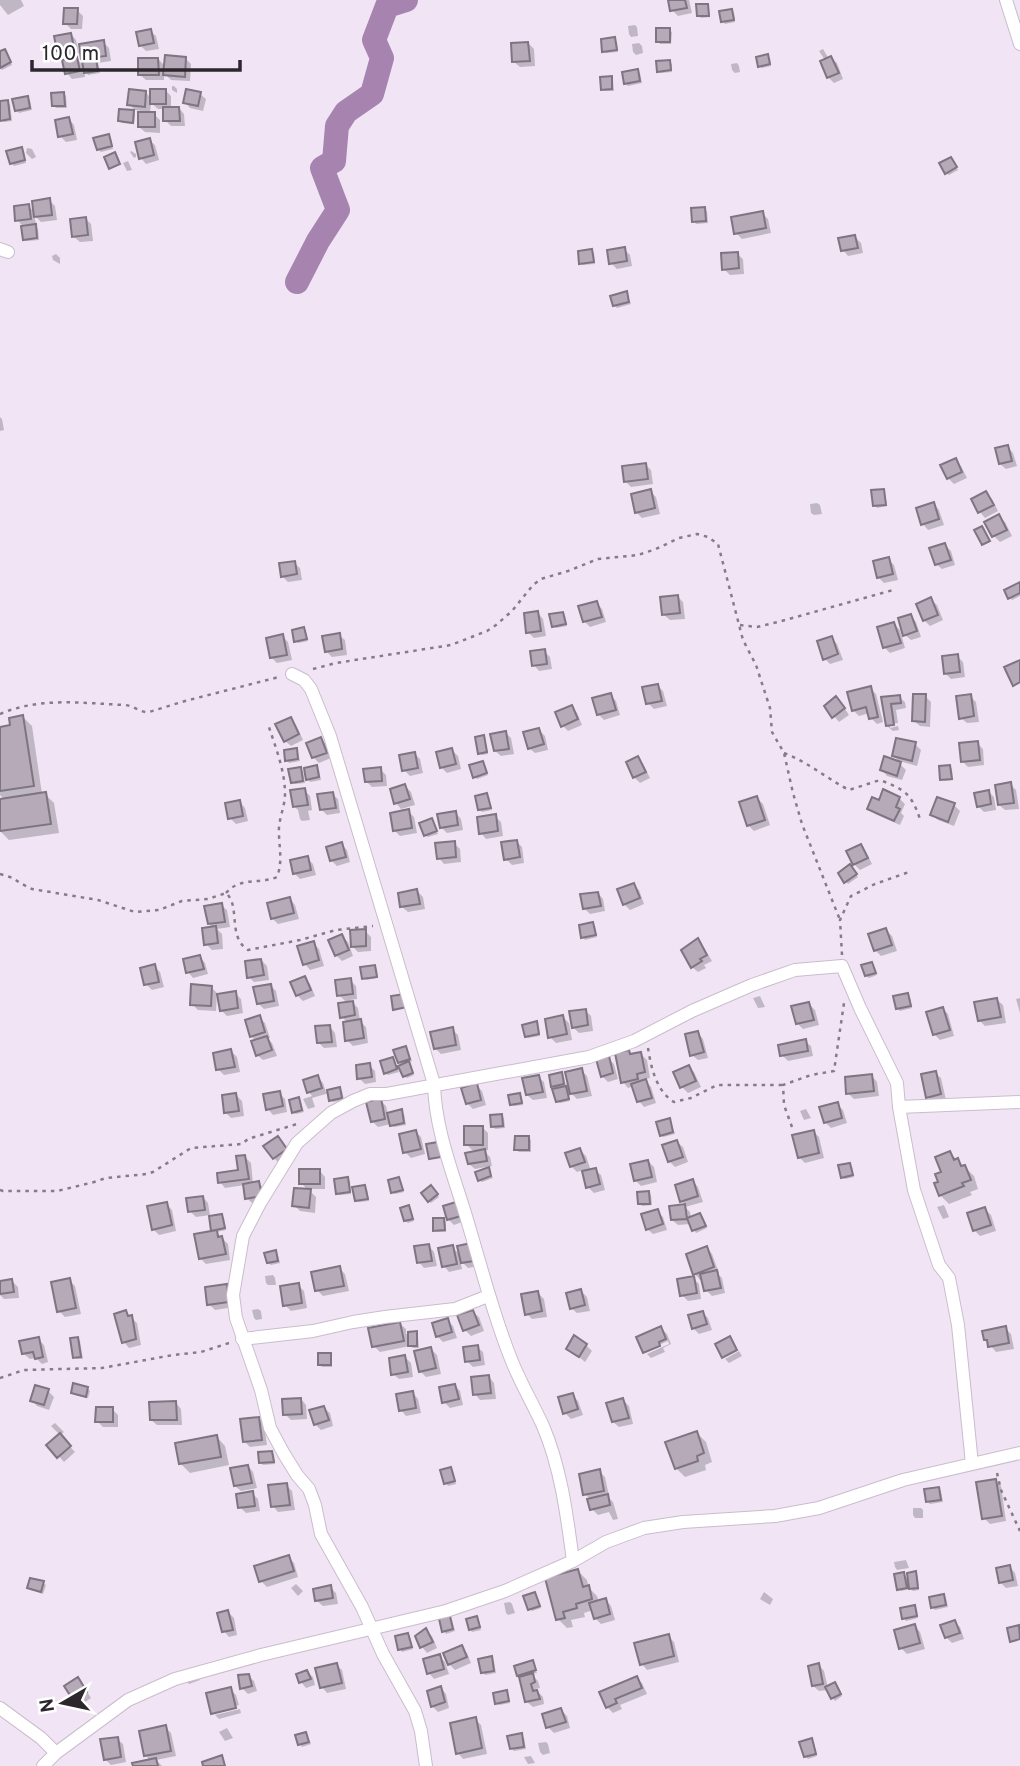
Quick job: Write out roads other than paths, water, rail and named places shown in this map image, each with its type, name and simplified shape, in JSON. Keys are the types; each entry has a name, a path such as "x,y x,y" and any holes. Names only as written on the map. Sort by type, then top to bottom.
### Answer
{"street":[{"path":"1006,0 1020,44"},
{"path":"292,674 304,680 311,689 330,736 434,1084 438,1121 488,1296 511,1360 544,1428 557,1471 573,1561"},
{"path":"426,1766 415,1711 321,1534 309,1489 297,1475 270,1429 261,1390 236,1318 233,1295 243,1236 297,1143 331,1113 370,1094 387,1094 589,1057 634,1041 692,1011 752,985 795,970 842,966 897,1083 914,1191 939,1265 948,1278 958,1325 972,1464"},
{"path":"899,1107 1020,1102"},
{"path":"243,1339 313,1332 354,1322 455,1308 488,1296"},
{"path":"43,1766 56,1753 128,1700 175,1679 261,1654 446,1611 505,1591 573,1561 606,1542 643,1528 683,1522 775,1517 819,1508 903,1480 1020,1453"},
{"path":"0,1708 41,1738 56,1753"}],"waterway":[{"path":"297,282 338,210 322,168 334,161 337,126 346,112 372,94 382,58 374,40 387,6 406,0"}]}
